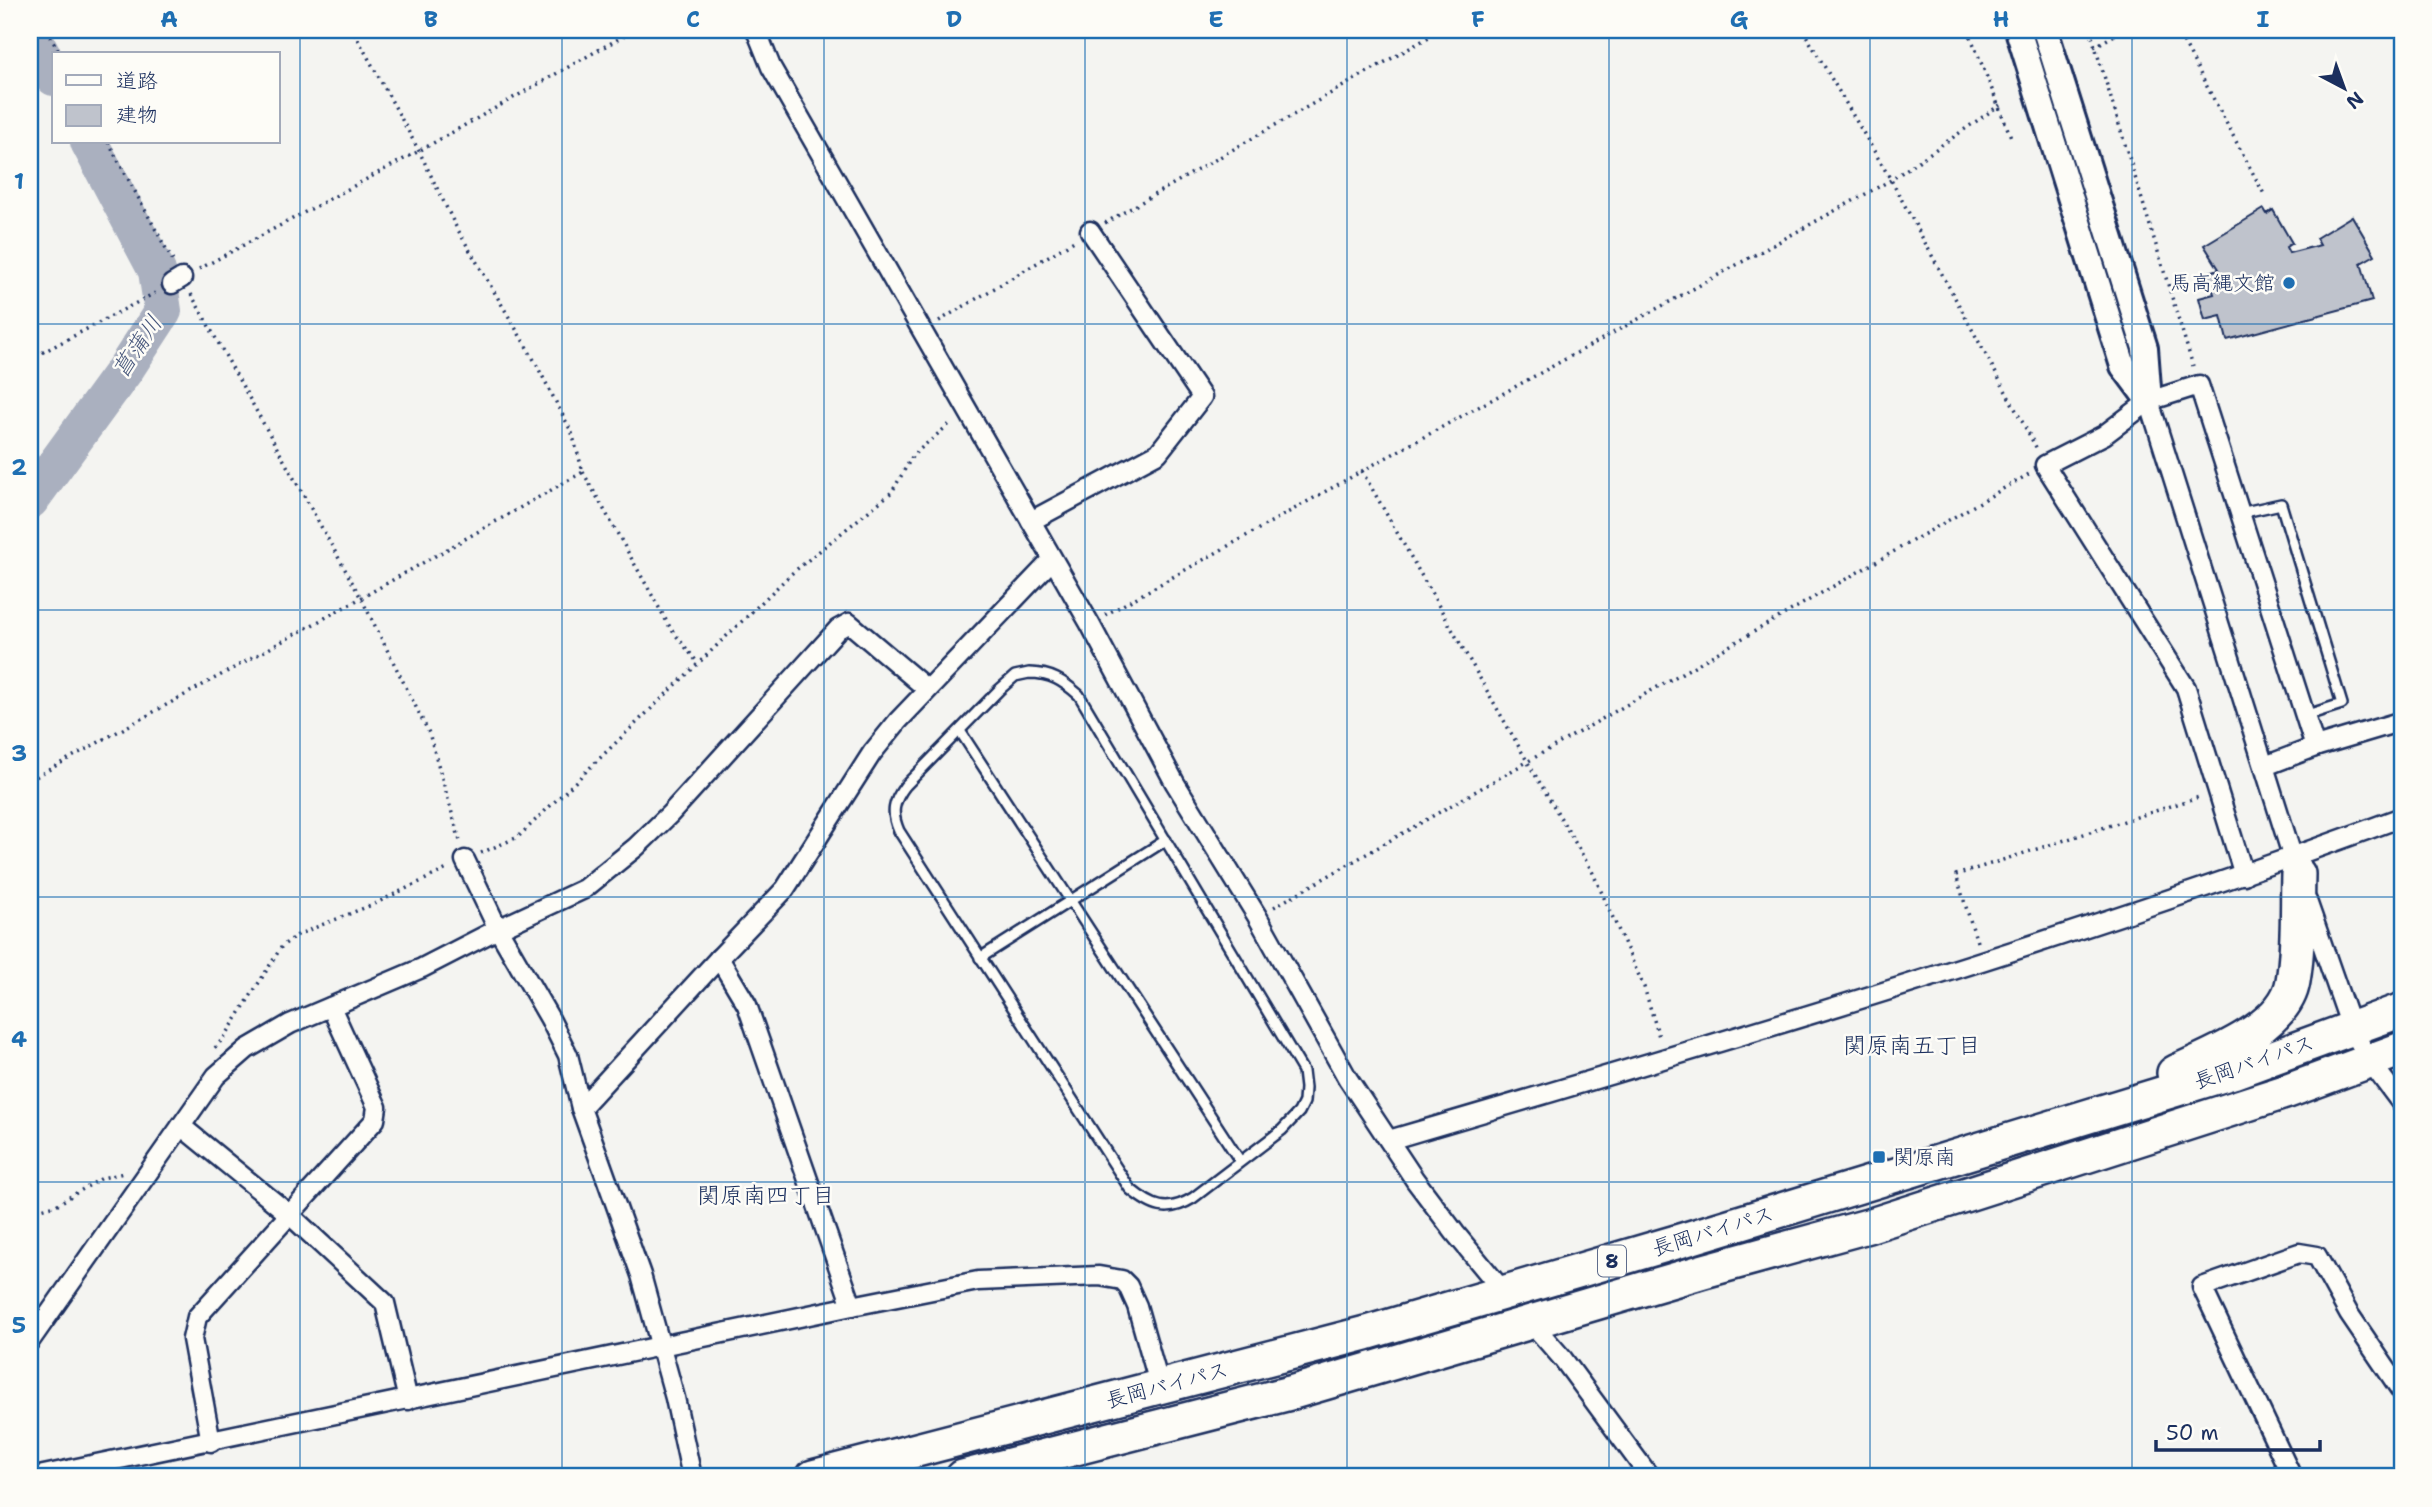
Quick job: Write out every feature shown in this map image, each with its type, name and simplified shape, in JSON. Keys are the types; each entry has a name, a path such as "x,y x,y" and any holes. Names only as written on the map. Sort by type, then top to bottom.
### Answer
{"highway":[{"path":"2074,1121 2244,1039 2275,1014 2293,983 2297,944 2296,865"},
{"name":"長岡バイパス","path":"813,1477 1366,1333 1812,1202 2233,1072 2402,1010"},
{"name":"長岡バイパス","path":"963,1477 1135,1435 1290,1393 1530,1321 1868,1226 2288,1091 2402,1049"}],"street":[{"path":"756,30 771,67 1090,624 1175,783 1257,916 1348,1079 1415,1180 1455,1233 1563,1359 1650,1477"},
{"path":"2018,30 2123,366 2149,401"},
{"path":"2045,30 2145,348 2149,401 2296,865 2351,1027 2369,1060 2402,1104"},
{"path":"1031,522 1158,453 1202,397 1090,231"},
{"path":"2244,875 2186,688 2045,465 2104,435 2149,401 2199,385 2315,747"},
{"path":"581,1108 785,889 872,753 927,689 1052,560"},
{"path":"30,1341 216,1076 247,1049 290,1024 422,968 498,929 564,900 605,874 670,814 838,629 849,623 927,689"},
{"path":"2265,766 2315,747 2402,721"},
{"path":"1390,1140 1666,1059 1982,961 2244,875 2296,865 2402,817"},
{"path":"465,860 498,929 550,1018 568,1055 581,1108 641,1275 675,1398 692,1477"},
{"path":"719,958 747,1005 852,1306"},
{"path":"211,1442 192,1339 197,1317 376,1121 378,1114 331,1007"},
{"path":"181,1126 290,1215 385,1303 408,1400"},
{"path":"2292,1477 2202,1287 2299,1253 2317,1256 2349,1314 2402,1392"},
{"path":"34,1477 978,1281 1098,1276 1122,1280 1128,1286 1137,1306 1160,1387"}],"lane":[{"path":"2241,513 2281,503 2342,704 2304,716"},
{"path":"1044,673 1064,681 1079,695 1303,1071 1306,1088 1299,1112 1282,1130 1180,1206 1168,1208 1143,1200 1129,1189 899,831 893,816 898,795 960,731 1015,676 1044,673"},
{"path":"960,731 1240,1161"},
{"path":"980,958 1166,840"}],"path":[{"path":"47,30 59,52"},
{"path":"353,30 419,151 455,225 533,358 572,433 583,472 671,629 698,663"},
{"path":"177,281 419,151 634,30"},
{"path":"922,331 1090,231 1441,30"},
{"path":"1257,916 2045,465 1891,180 1803,30"},
{"path":"1968,30 2011,137"},
{"path":"2090,30 2199,385"},
{"path":"2094,47 2123,30"},
{"path":"2177,30 2264,194"},
{"path":"1090,624 1891,180 2000,105"},
{"path":"109,144 177,281 361,598 429,733 465,860"},
{"path":"30,359 145,298"},
{"path":"216,1076 209,1069 207,1057 226,1035 282,946 299,934 374,904 518,836 791,574 892,492 913,455 944,426 968,413"},
{"path":"1362,471 1592,871 1644,987 1666,1059"},
{"path":"30,780 583,472"},
{"path":"1982,961 1956,875 2218,791"},
{"path":"30,1212 56,1205 102,1178 121,1173 148,1175"}],"building":[{"name":"馬高縄文館","path":"2264,209 2267,214 2273,210 2292,243 2286,247 2289,253 2320,245 2316,238 2352,216 2375,255 2361,263 2372,301 2227,340 2221,316 2205,320 2199,298 2214,294 2207,273 2219,269 2204,245"}],"waterway":[{"name":"菖蒲川","path":"30,32 52,73"},
{"name":"菖蒲川","path":"30,500 126,368 163,311 157,271 90,144"}],"place":[{"name":"馬高縄文館","path":"2289,283"},
{"name":"関原南","path":"1879,1157"}],"district":[{"name":"関原南五丁目","path":"1912,1045"},
{"name":"関原南四丁目","path":"766,1195"}]}
